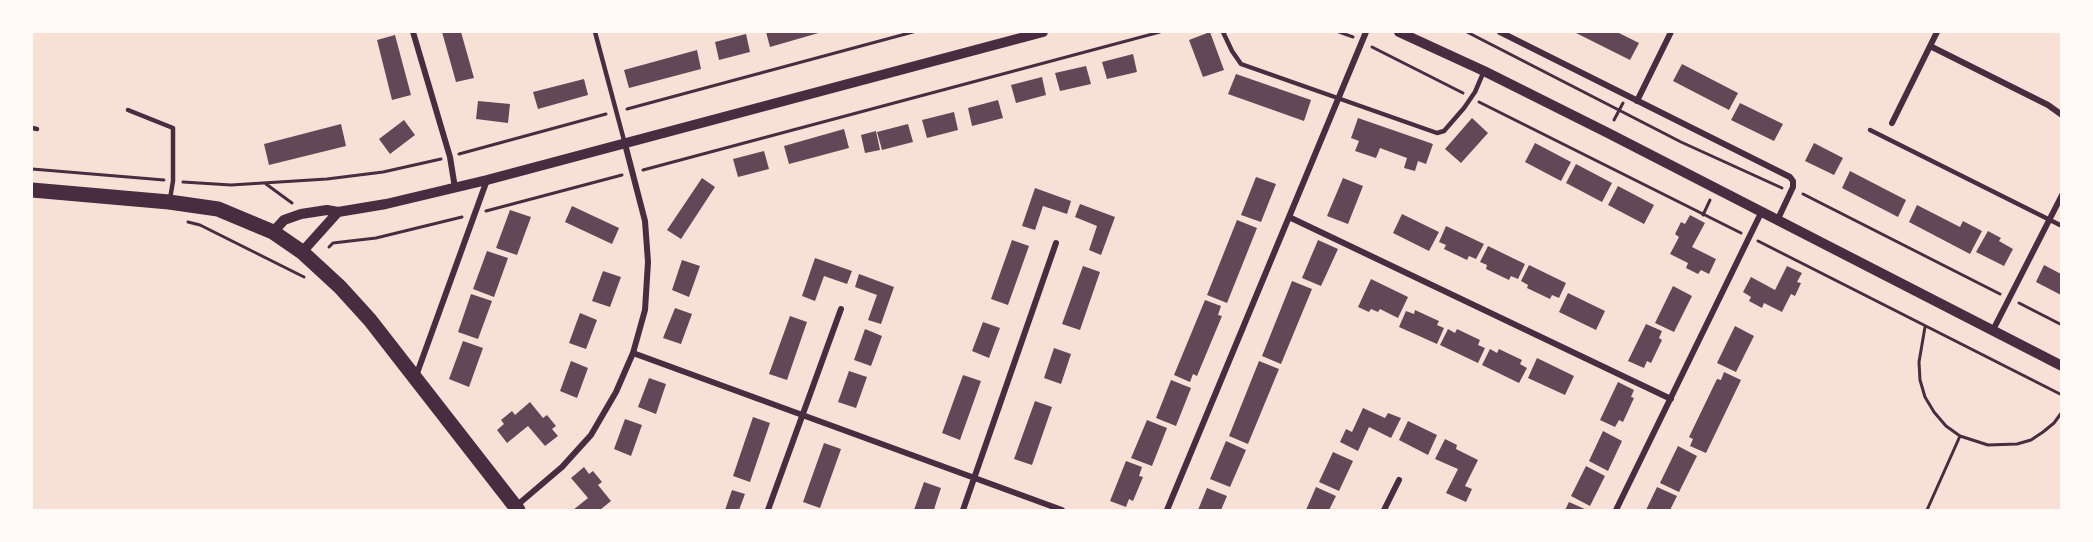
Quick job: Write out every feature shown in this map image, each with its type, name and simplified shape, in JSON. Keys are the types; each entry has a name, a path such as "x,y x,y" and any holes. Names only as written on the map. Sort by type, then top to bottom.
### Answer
{"main road":[{"path":"32,190 169,202 219,209 273,232 302,252 340,287 370,320 516,509"}],"street":[{"path":"413,32 450,157 455,188"},
{"path":"273,232 284,220 327,210 338,212 386,204 455,188 1043,32"},
{"path":"1167,510 1366,32"},
{"path":"1399,32 1484,71 2061,366"},
{"path":"1500,32 1790,177 1794,182 1793,187 1777,221"},
{"path":"1636,100 1671,32"},
{"path":"1892,123 1937,32"},
{"path":"1930,46 2048,105 2061,115"},
{"path":"516,509 562,467 591,435 616,392 633,353 645,310 648,262 645,221 625,144"},
{"path":"416,377 487,180"},
{"path":"1992,332 2061,195"},
{"path":"302,252 338,212"},
{"path":"1616,510 1761,213"},
{"path":"1289,217 1671,399"},
{"path":"963,510 1056,243"},
{"path":"768,510 841,309"},
{"path":"633,353 1062,510"},
{"path":"1384,510 1399,480"}],"lane":[{"path":"595,32 625,144"},
{"path":"1223,32 1241,64 1439,134 1464,108 1484,71"},
{"path":"128,110 173,128 173,181 169,202"},
{"path":"1870,130 2061,226"}],"path":[{"path":"624,110 913,32"},
{"path":"329,247 335,243 415,230 1160,32"},
{"path":"1339,32 2061,395"},
{"path":"1467,32 1681,142 1784,189"},
{"path":"1614,120 1627,95"},
{"path":"455,155 609,113"},
{"path":"194,183 231,186 383,172 444,158"},
{"path":"32,169 153,179"},
{"path":"264,183 296,206"},
{"path":"1800,193 2001,294"},
{"path":"1703,215 1710,201 1704,197"},
{"path":"183,220 200,225 307,278"},
{"path":"2017,302 2061,325"},
{"path":"1925,327 1919,362 1920,380 1925,397 1946,426 1960,436 1988,445 2017,444 2031,440 2043,432 2054,423 2061,412"},
{"path":"1927,510 1960,436"}],"building":[{"path":"442,32 461,32 474,78 456,82"},
{"path":"766,32 822,32 770,47"},
{"path":"1210,32 1224,70 1203,77 1189,40"},
{"path":"1574,32 1617,32 1639,43 1630,60"},
{"path":"746,34 750,52 719,60 715,42"},
{"path":"395,35 411,95 392,100 377,40"},
{"path":"697,50 701,69 629,88 624,70"},
{"path":"1133,54 1137,72 1107,79 1102,62"},
{"path":"1682,64 1738,93 1729,110 1673,81"},
{"path":"1086,66 1091,84 1060,91 1055,73"},
{"path":"1236,74 1311,100 1304,121 1228,94"},
{"path":"1042,77 1046,95 1016,103 1011,85"},
{"path":"584,79 588,95 538,109 533,92"},
{"path":"998,100 1003,118 972,126 968,108"},
{"path":"478,101 510,104 508,123 476,119"},
{"path":"1740,103 1783,124 1774,141 1731,120"},
{"path":"954,112 958,130 927,138 922,120"},
{"path":"1358,118 1433,144 1426,164 1418,161 1415,171 1404,168 1407,158 1380,148 1376,158 1355,151 1359,141 1351,138"},
{"path":"1472,118 1488,133 1461,163 1445,149"},
{"path":"404,120 415,135 390,154 379,139"},
{"path":"341,124 346,146 269,165 264,144"},
{"path":"908,124 913,142 882,150 877,132"},
{"path":"844,129 849,148 789,164 784,146"},
{"path":"876,131 880,150 865,153 861,135"},
{"path":"1535,143 1571,162 1561,181 1525,162"},
{"path":"1814,143 1843,158 1834,175 1805,161"},
{"path":"764,151 769,169 738,177 733,159"},
{"path":"1576,164 1612,183 1602,202 1566,183"},
{"path":"1850,171 1906,200 1898,217 1842,188"},
{"path":"1256,177 1276,184 1261,222 1241,215"},
{"path":"702,178 715,187 681,239 667,230"},
{"path":"1343,178 1363,186 1348,224 1327,216"},
{"path":"1618,186 1654,205 1644,224 1608,205"},
{"path":"1035,188 1071,201 1067,214 1043,206 1035,230 1022,226"},
{"path":"1080,204 1115,217 1101,255 1089,250 1097,226 1075,217"},
{"path":"1917,205 1960,227 1963,221 1982,231 1970,254 1909,222"},
{"path":"572,206 619,228 612,244 565,222"},
{"path":"510,210 531,217 517,255 496,248"},
{"path":"1402,214 1439,232 1429,251 1393,233"},
{"path":"1690,215 1705,223 1692,247 1716,259 1709,274 1701,270 1698,274 1686,268 1688,263 1670,254 1679,237 1675,234 1681,222 1685,224"},
{"path":"1237,220 1257,228 1227,303 1207,295"},
{"path":"1446,226 1484,244 1476,259 1469,256 1467,260 1444,249 1446,245 1439,242"},
{"path":"1988,231 2001,238 1999,241 2013,249 2004,266 1976,252"},
{"path":"1012,240 1029,246 1008,305 991,299"},
{"path":"1318,240 1338,249 1321,286 1302,278"},
{"path":"1488,246 1525,264 1518,279 1511,276 1509,280 1486,269 1487,265 1480,262"},
{"path":"487,251 508,258 494,297 473,289"},
{"path":"815,258 852,271 847,284 824,276 815,301 802,296"},
{"path":"682,260 700,266 689,297 672,290"},
{"path":"1529,265 1566,283 1559,298 1552,295 1550,299 1527,288 1528,285 1521,281"},
{"path":"2044,265 2061,274 2061,295 2036,282"},
{"path":"1083,266 1100,272 1080,330 1062,324"},
{"path":"1787,266 1802,273 1797,282 1801,283 1795,296 1791,294 1782,312 1764,303 1762,308 1749,301 1751,297 1743,292 1751,277 1775,290"},
{"path":"603,271 621,277 610,307 592,301"},
{"path":"859,274 894,287 881,324 868,320 877,295 855,287"},
{"path":"1371,279 1408,297 1398,318 1380,309 1378,312 1371,309 1369,312 1358,307"},
{"path":"1292,281 1312,289 1281,364 1262,356"},
{"path":"1673,286 1692,296 1674,332 1655,323"},
{"path":"1568,293 1605,311 1596,330 1559,312"},
{"path":"471,294 492,301 478,339 458,332"},
{"path":"1205,300 1221,306 1218,315 1222,316 1197,376 1193,374 1190,382 1174,375"},
{"path":"675,308 692,314 681,344 663,338"},
{"path":"1415,310 1439,321 1437,325 1444,328 1437,344 1399,327 1406,311 1414,314"},
{"path":"580,313 597,320 586,349 569,343"},
{"path":"790,316 807,322 787,380 769,374"},
{"path":"983,322 1000,328 989,358 972,351"},
{"path":"1646,324 1662,331 1659,338 1662,340 1651,363 1647,361 1644,368 1628,361"},
{"path":"1735,326 1754,336 1736,372 1717,363"},
{"path":"865,329 882,336 871,366 854,360"},
{"path":"1448,329 1455,333 1457,329 1480,340 1478,345 1485,348 1478,363 1440,345"},
{"path":"463,341 483,348 469,387 449,379"},
{"path":"1054,348 1071,354 1061,384 1044,378"},
{"path":"1490,349 1497,353 1499,349 1522,360 1520,364 1527,368 1519,383 1482,365"},
{"path":"1537,358 1574,376 1565,395 1528,378"},
{"path":"571,361 588,368 577,398 560,391"},
{"path":"1259,361 1279,369 1248,444 1229,436"},
{"path":"849,371 867,377 856,408 838,402"},
{"path":"1724,372 1741,380 1706,453 1690,446 1693,439 1689,437 1717,379 1721,380"},
{"path":"963,375 981,381 960,440 942,433"},
{"path":"649,378 666,384 656,414 638,407"},
{"path":"1171,380 1191,388 1176,426 1156,418"},
{"path":"1618,382 1634,390 1631,397 1634,398 1623,422 1619,420 1615,427 1600,420"},
{"path":"1035,401 1052,407 1032,465 1014,459"},
{"path":"530,402 543,418 547,415 556,426 552,429 558,436 545,446 528,426 507,443 497,430 504,424 501,420 512,411 515,415"},
{"path":"1363,408 1385,418 1388,413 1401,418 1391,438 1369,427 1358,451 1340,442 1346,429 1352,432"},
{"path":"753,417 770,423 750,482 733,476"},
{"path":"625,419 642,425 631,456 614,449"},
{"path":"1147,420 1167,428 1152,466 1131,458"},
{"path":"1408,421 1437,435 1428,455 1399,440"},
{"path":"1603,431 1622,441 1608,471 1589,461"},
{"path":"1445,439 1457,445 1456,449 1478,460 1465,486 1472,489 1466,502 1446,493 1458,469 1435,459"},
{"path":"1226,441 1246,450 1230,487 1210,479"},
{"path":"824,443 841,449 820,508 803,502"},
{"path":"1678,446 1697,456 1679,492 1660,483"},
{"path":"1333,452 1353,461 1339,491 1319,482"},
{"path":"1126,461 1142,467 1139,476 1143,477 1133,501 1129,499 1126,507 1110,501"},
{"path":"1586,466 1605,476 1590,506 1571,496"},
{"path":"584,467 589,474 593,471 602,482 598,485 611,501 600,510 573,510 588,498 571,478"},
{"path":"924,482 941,488 934,510 914,510"},
{"path":"1316,487 1336,496 1329,510 1306,510"},
{"path":"1657,487 1677,496 1670,510 1646,510"},
{"path":"1207,488 1227,496 1221,510 1198,510"},
{"path":"732,490 745,494 739,510 725,510"},
{"path":"1569,502 1587,510 1565,510"}]}
